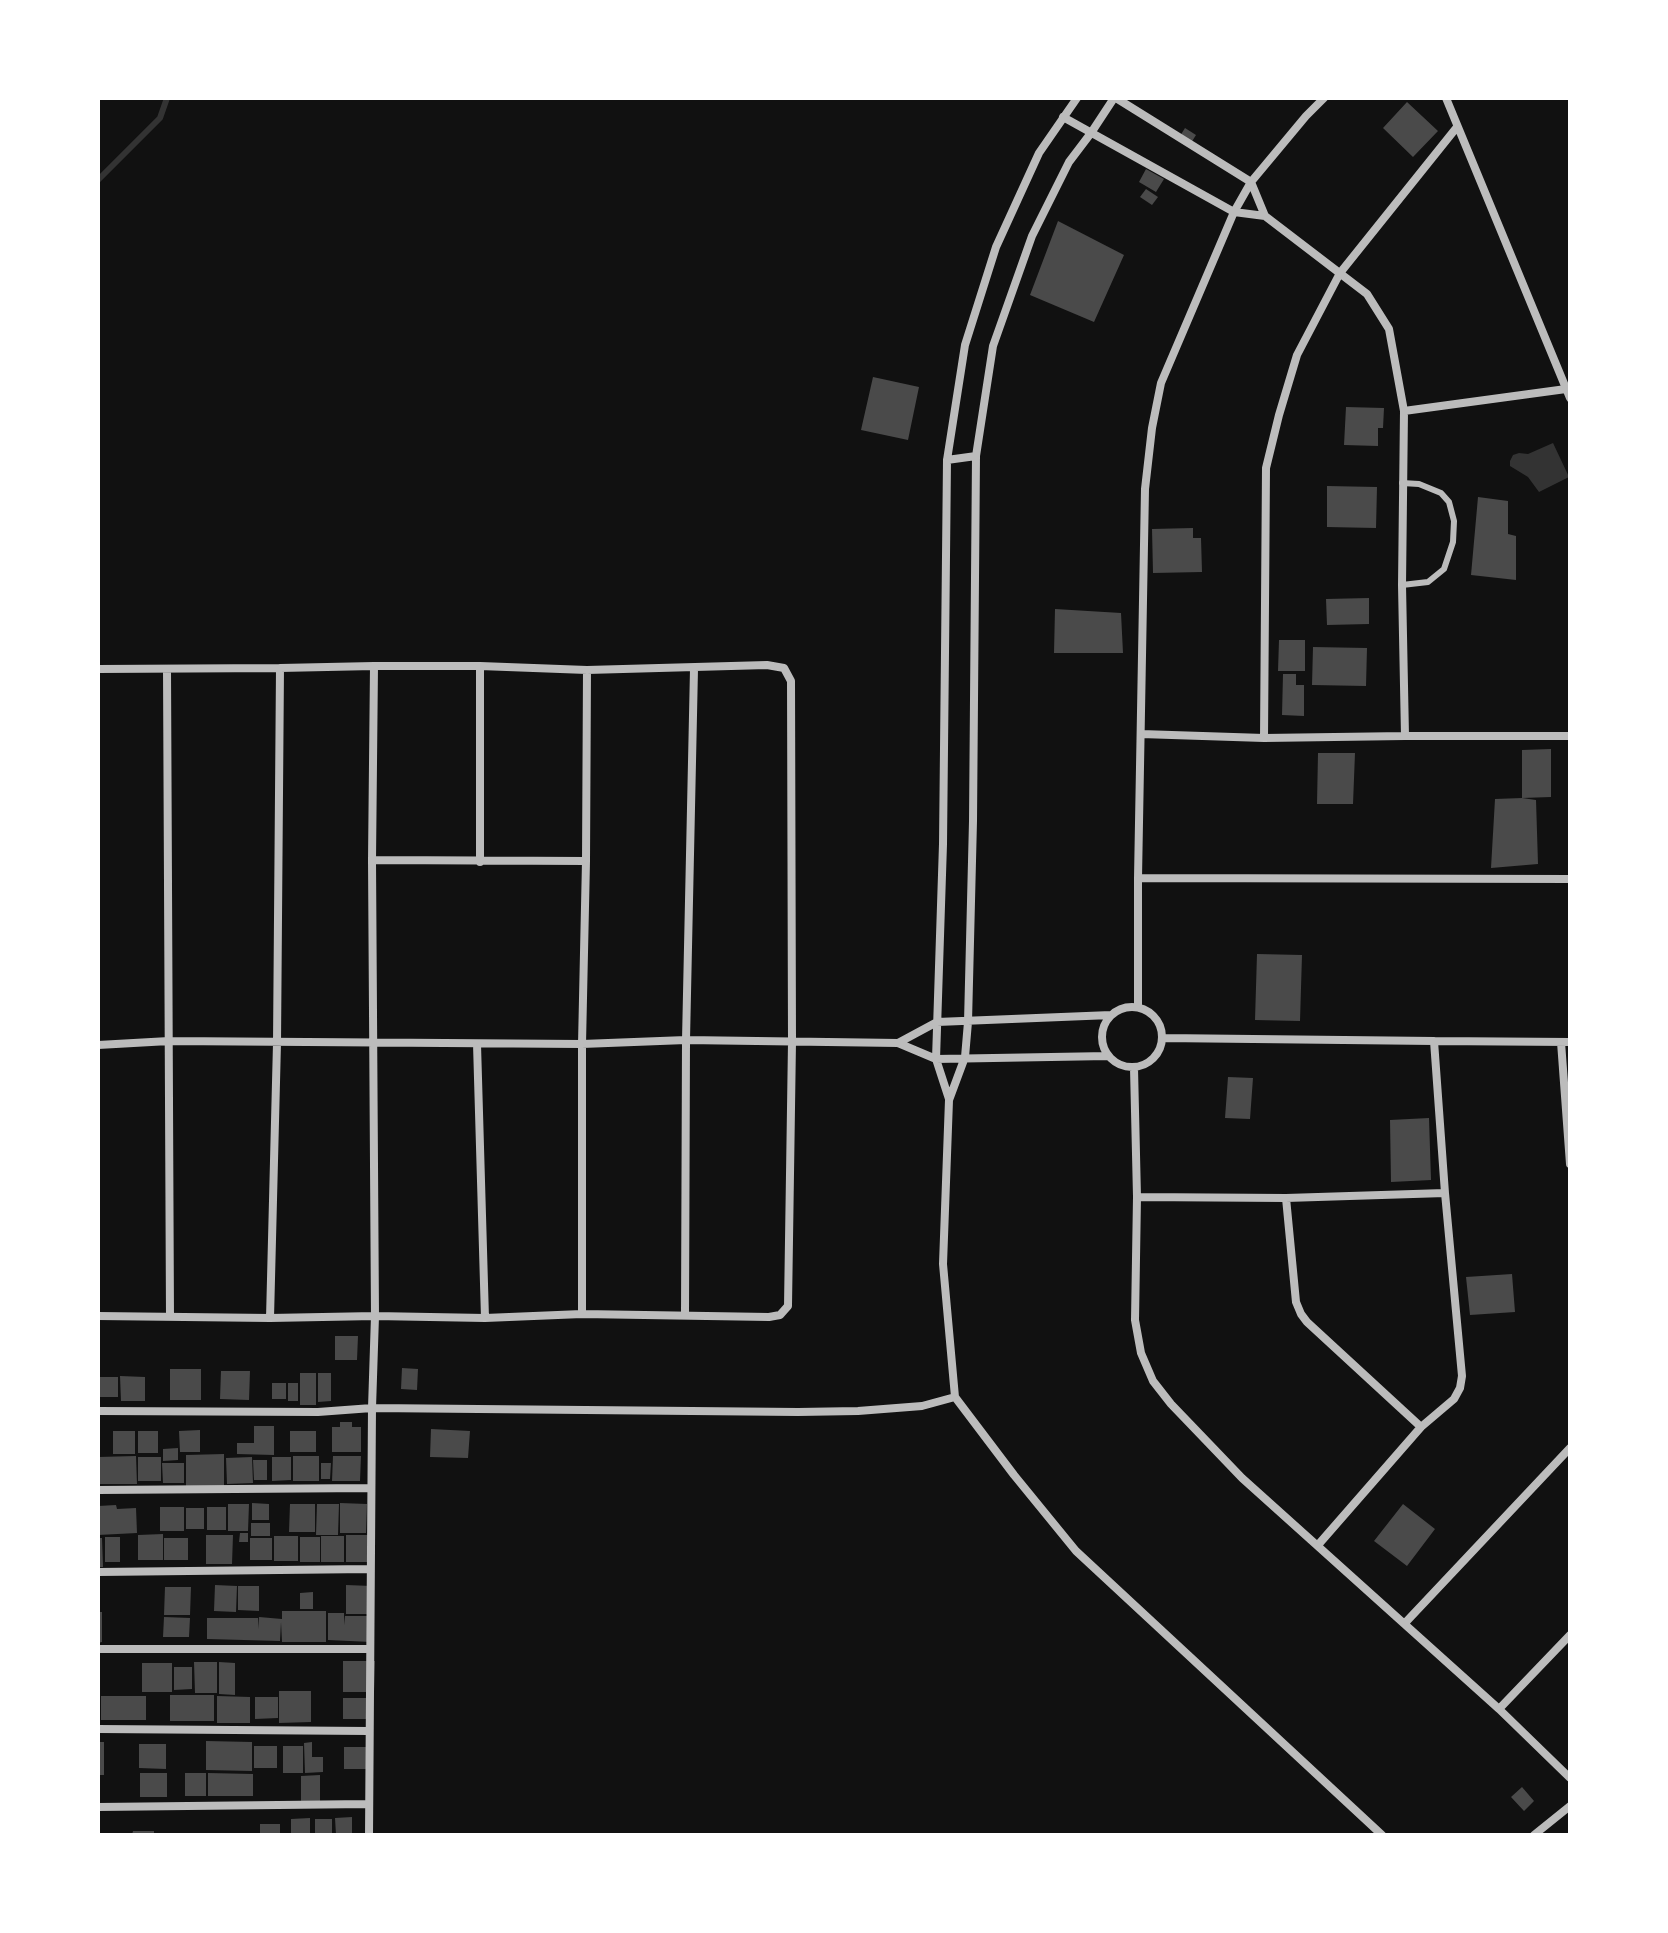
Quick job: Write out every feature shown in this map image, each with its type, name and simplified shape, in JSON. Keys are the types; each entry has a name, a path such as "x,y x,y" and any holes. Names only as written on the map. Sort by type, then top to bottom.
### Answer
{"street":[{"path":"949,1100 936,1059 943,844 947,460 965,345 996,247 1039,153 1077,98"},
{"path":"1265,216 1251,182 1115,98 1069,162 1032,236 997,332 976,456 968,1022 965,1057 949,1100 943,1264 955,1397 1076,1551 1382,1835"},
{"path":"1138,1006 1145,489 1161,383 1234,212 1251,182 1324,98"},
{"path":"1404,411 1568,393 1446,98"},
{"path":"1063,117 1234,212 1265,216 1367,294 1389,329 1404,411 1402,585 1405,736"},
{"path":"1264,738 1266,468 1297,355 1340,273 1457,127"},
{"path":"947,460 976,456"},
{"path":"98,669 480,666 587,670 767,665 784,668 791,681 792,1042 788,1306 780,1315 582,1314 485,1318 98,1316"},
{"path":"369,1835 375,1316 374,666"},
{"path":"480,666 480,862"},
{"path":"270,1318 277,1043 280,668"},
{"path":"167,669 170,1317"},
{"path":"685,1315 686,1040 694,669"},
{"path":"582,1314 587,670"},
{"path":"1141,734 1264,738 1570,736"},
{"path":"372,860 586,861"},
{"path":"1138,878 1570,879"},
{"path":"898,1043 937,1022 1111,1015 1123,1008 1138,1006 1151,1012 1160,1024 1163,1038 1159,1053 1148,1063 1134,1068 1119,1065 1108,1056 1102,1043 1103,1028 1111,1015"},
{"path":"1163,1038 1566,1042 1570,1164"},
{"path":"98,1045 169,1041 582,1044 686,1040 898,1043 936,1059 1108,1056"},
{"path":"1318,1545 1421,1427 1454,1399 1460,1388 1462,1376 1434,1041"},
{"path":"477,1044 485,1318"},
{"path":"1134,1068 1137,1197 1135,1320 1141,1353 1153,1381 1242,1478 1405,1623 1570,1778"},
{"path":"1137,1197 1286,1198 1445,1193"},
{"path":"1286,1198 1296,1302 1301,1314 1421,1427"},
{"path":"98,1411 318,1412 372,1408 828,1412 922,1406 955,1397"},
{"path":"1405,1623 1570,1448"},
{"path":"98,1490 371,1488"},
{"path":"98,1572 370,1569"},
{"path":"1499,1709 1570,1635"},
{"path":"98,1649 369,1649"},
{"path":"98,1729 369,1731"},
{"path":"98,1807 368,1804"},
{"path":"1534,1835 1570,1806"}],"lane":[{"path":"1402,483 1419,484 1441,493 1449,502 1454,521 1453,542 1444,569 1428,582 1402,585"}],"shaded area":[{"path":"1553,443 1569,477 1539,492 1528,477 1510,466 1510,461 1513,455 1528,454"}],"building":[{"path":"1407,102 1438,131 1413,157 1383,128"},
{"path":"1185,128 1196,135 1191,143 1180,136"},
{"path":"1146,169 1164,179 1156,192 1139,182"},
{"path":"1146,189 1158,197 1152,205 1140,197"},
{"path":"1058,221 1124,255 1094,322 1030,295"},
{"path":"873,377 919,387 908,440 861,430"},
{"path":"1346,407 1384,408 1383,428 1378,428 1378,446 1344,445"},
{"path":"1327,486 1377,487 1376,528 1327,527"},
{"path":"1478,497 1508,501 1508,534 1516,536 1516,580 1471,575"},
{"path":"1193,528 1193,538 1201,538 1202,572 1153,573 1152,529"},
{"path":"1369,598 1369,624 1327,625 1326,599"},
{"path":"1055,609 1121,613 1123,653 1054,653"},
{"path":"1279,640 1305,640 1305,671 1278,671"},
{"path":"1313,647 1367,648 1366,686 1312,685"},
{"path":"1283,674 1296,674 1296,685 1304,685 1304,716 1282,715"},
{"path":"1551,749 1551,797 1522,798 1522,750"},
{"path":"1318,753 1355,753 1353,804 1317,804"},
{"path":"1495,799 1536,800 1538,864 1491,868"},
{"path":"1257,954 1302,955 1300,1021 1255,1020"},
{"path":"1228,1077 1253,1078 1250,1119 1225,1118"},
{"path":"1429,1118 1431,1180 1391,1182 1390,1120"},
{"path":"1512,1274 1515,1312 1470,1315 1466,1277"},
{"path":"335,1336 358,1336 357,1360 335,1360"},
{"path":"402,1368 418,1369 417,1390 401,1389"},
{"path":"170,1369 201,1369 201,1400 170,1400"},
{"path":"221,1371 250,1371 249,1400 220,1399"},
{"path":"300,1373 316,1373 316,1405 300,1405"},
{"path":"318,1373 331,1373 331,1401 318,1402"},
{"path":"120,1376 145,1377 145,1401 121,1401"},
{"path":"98,1377 118,1377 118,1397 98,1397"},
{"path":"272,1383 286,1383 286,1399 272,1399"},
{"path":"288,1383 298,1383 298,1401 288,1401"},
{"path":"340,1422 352,1422 352,1427 361,1427 361,1452 332,1452 332,1427 340,1427"},
{"path":"254,1426 274,1426 274,1455 237,1454 237,1443 254,1443"},
{"path":"431,1429 470,1431 468,1458 430,1457"},
{"path":"200,1430 200,1452 180,1452 179,1431"},
{"path":"113,1431 135,1431 135,1454 113,1454"},
{"path":"138,1431 158,1431 158,1453 138,1453"},
{"path":"290,1431 316,1431 316,1452 290,1452"},
{"path":"178,1448 178,1460 163,1461 163,1449"},
{"path":"224,1454 224,1487 186,1487 186,1455"},
{"path":"136,1456 137,1484 98,1484 98,1457"},
{"path":"293,1456 319,1456 319,1481 293,1481"},
{"path":"333,1456 361,1456 360,1481 332,1481"},
{"path":"138,1457 161,1457 161,1481 138,1481"},
{"path":"252,1457 253,1483 227,1484 226,1458"},
{"path":"272,1457 291,1457 291,1480 272,1481"},
{"path":"253,1460 267,1460 267,1480 254,1480"},
{"path":"162,1463 184,1463 184,1483 163,1483"},
{"path":"321,1463 331,1463 330,1479 321,1479"},
{"path":"252,1503 269,1504 269,1520 252,1520"},
{"path":"340,1503 367,1504 366,1533 340,1533"},
{"path":"228,1504 249,1504 248,1531 228,1531"},
{"path":"290,1504 315,1504 315,1532 289,1532"},
{"path":"317,1504 339,1504 338,1535 316,1535"},
{"path":"1403,1504 1435,1529 1407,1566 1374,1541"},
{"path":"116,1505 117,1509 136,1508 137,1533 98,1535 98,1506"},
{"path":"160,1507 184,1507 184,1531 160,1531"},
{"path":"207,1507 226,1507 226,1530 207,1530"},
{"path":"186,1508 204,1508 204,1529 186,1529"},
{"path":"251,1523 270,1523 270,1536 251,1536"},
{"path":"240,1533 248,1533 248,1542 239,1542"},
{"path":"163,1534 163,1560 138,1560 138,1535"},
{"path":"206,1535 233,1535 232,1564 206,1564"},
{"path":"346,1535 373,1535 373,1562 346,1562"},
{"path":"274,1536 298,1536 298,1561 274,1561"},
{"path":"321,1536 344,1536 344,1562 321,1562"},
{"path":"105,1537 120,1537 120,1562 105,1562"},
{"path":"300,1537 320,1537 320,1562 300,1562"},
{"path":"98,1538 102,1538 103,1567 98,1567"},
{"path":"164,1538 188,1538 188,1560 164,1560"},
{"path":"250,1538 272,1538 272,1560 250,1560"},
{"path":"215,1585 237,1586 236,1612 214,1611"},
{"path":"346,1585 372,1586 371,1614 346,1614"},
{"path":"238,1586 259,1586 259,1611 238,1610"},
{"path":"165,1587 191,1587 190,1615 164,1615"},
{"path":"313,1592 313,1609 300,1609 300,1593"},
{"path":"282,1611 326,1611 326,1642 282,1642 281,1622 280,1641 207,1639 207,1618 258,1618 258,1629 259,1617 282,1619"},
{"path":"98,1612 102,1612 102,1642 98,1643"},
{"path":"328,1613 344,1613 344,1625 345,1616 372,1616 371,1642 328,1640"},
{"path":"164,1617 190,1618 189,1637 163,1637"},
{"path":"343,1661 375,1661 374,1692 343,1692"},
{"path":"194,1662 217,1662 217,1693 195,1693"},
{"path":"219,1662 235,1663 235,1695 219,1694"},
{"path":"142,1663 172,1663 172,1692 142,1692"},
{"path":"174,1667 192,1667 192,1689 174,1690"},
{"path":"279,1691 311,1691 311,1722 279,1723"},
{"path":"170,1695 214,1695 214,1721 170,1721"},
{"path":"101,1696 146,1696 146,1720 101,1720"},
{"path":"217,1696 250,1697 250,1723 217,1723"},
{"path":"255,1697 278,1697 278,1718 255,1719"},
{"path":"343,1698 367,1698 367,1719 343,1719"},
{"path":"206,1741 252,1742 252,1771 206,1770"},
{"path":"98,1742 104,1742 104,1775 98,1775"},
{"path":"312,1742 312,1757 323,1757 323,1772 305,1773 304,1743"},
{"path":"139,1744 166,1744 166,1769 139,1768"},
{"path":"254,1746 277,1746 277,1768 254,1768"},
{"path":"283,1746 303,1746 303,1773 283,1773"},
{"path":"344,1747 367,1747 367,1769 344,1769"},
{"path":"140,1773 167,1773 167,1797 140,1797"},
{"path":"185,1773 206,1773 206,1796 185,1796"},
{"path":"208,1773 253,1774 253,1796 208,1796"},
{"path":"320,1775 320,1803 301,1804 301,1776"},
{"path":"1522,1787 1534,1801 1524,1811 1511,1797"},
{"path":"352,1817 352,1835 336,1835 335,1818"},
{"path":"310,1818 310,1835 291,1835 291,1819"},
{"path":"315,1819 332,1819 332,1835 315,1835"},
{"path":"260,1824 280,1824 280,1835 260,1835"},
{"path":"133,1831 154,1831 154,1835 132,1835"}],"waterway":[{"path":"98,180 160,118 167,98"}]}
